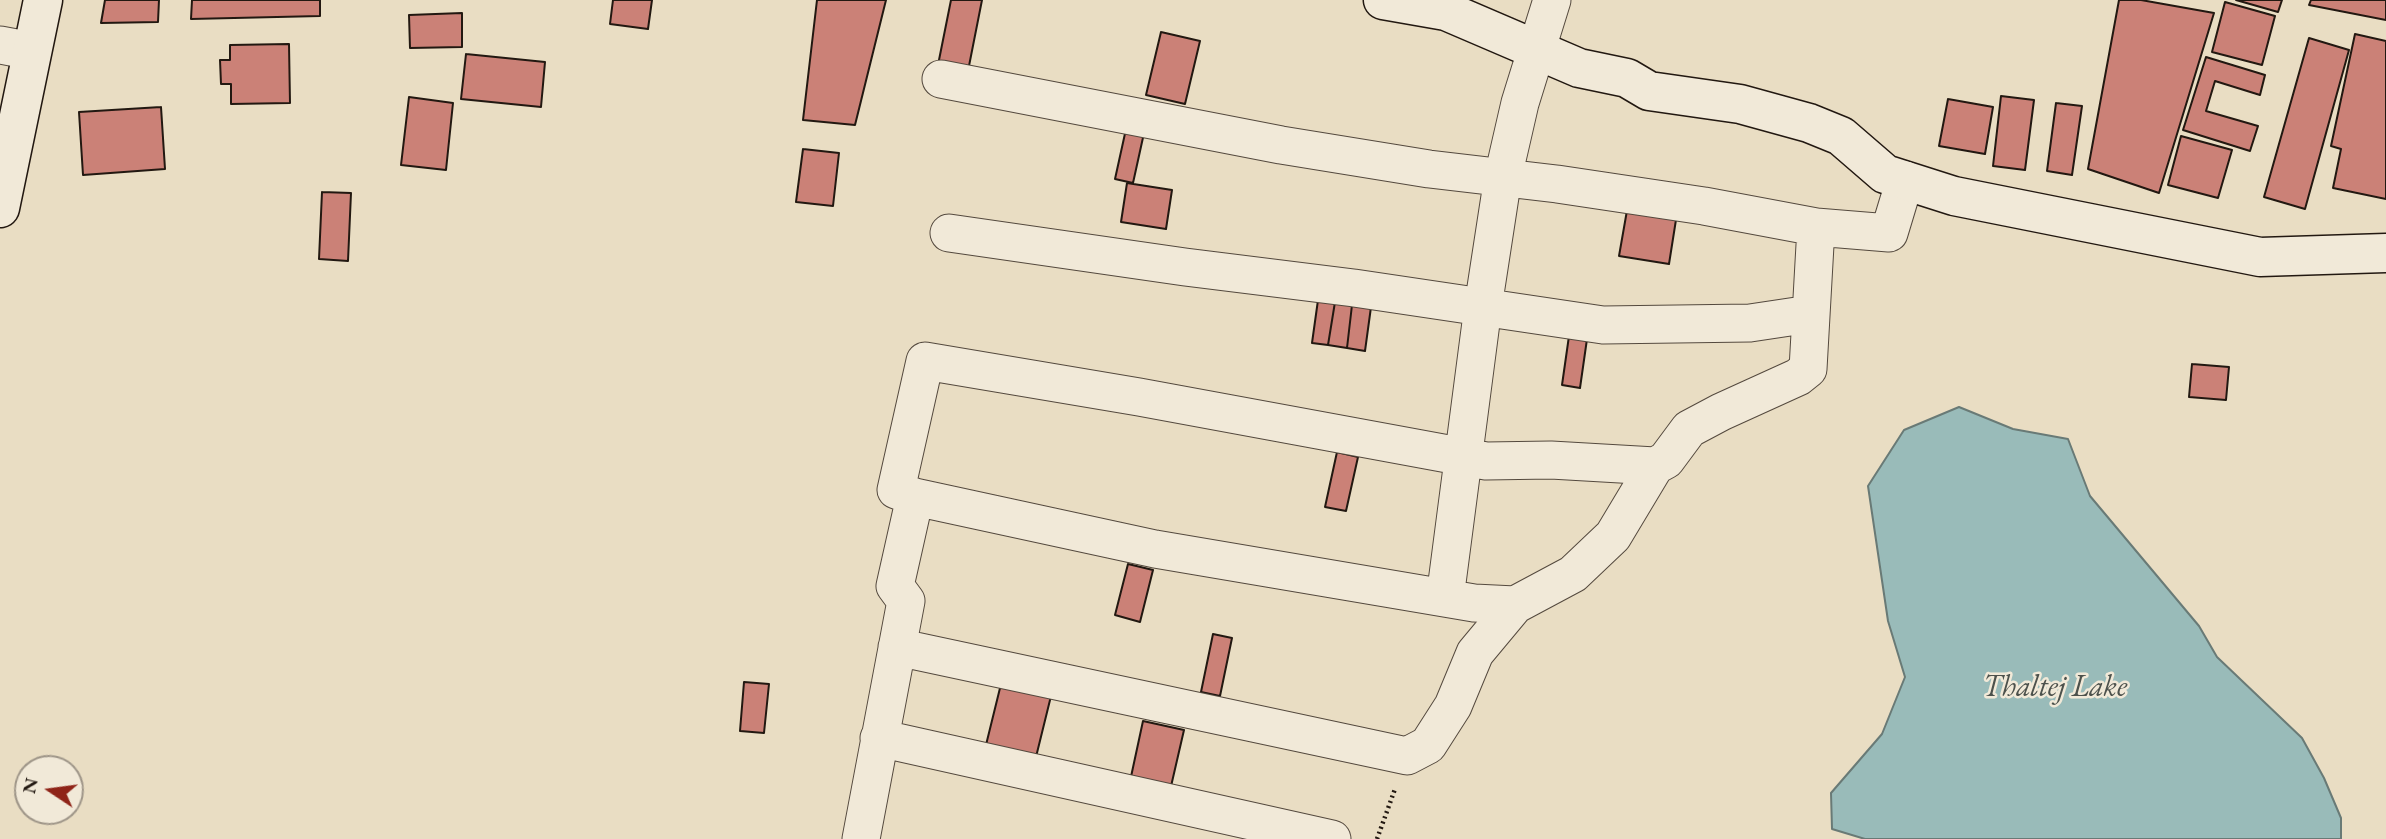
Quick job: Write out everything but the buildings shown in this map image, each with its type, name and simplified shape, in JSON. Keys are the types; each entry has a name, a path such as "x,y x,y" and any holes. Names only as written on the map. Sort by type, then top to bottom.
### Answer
{"street":[{"path":"0,208 16,48 43,0"},
{"path":"1382,0 1446,11 1579,68 1627,78 1649,91 1740,104 1809,123 1841,136 1885,174 1954,196 2260,257 2386,253"},
{"path":"1445,598 1503,177 1520,103 1552,0"},
{"path":"941,79 1281,145 1429,169 1690,204 1816,227 1889,233 1905,180"},
{"path":"897,647 1407,755 1428,745 1453,706 1475,653 1515,605 1573,573 1614,536 1655,466 1666,460 1689,429 1798,377 1808,369 1816,227"},
{"path":"949,233 1603,325 1750,323 1810,314"},
{"path":"1515,605 1474,603 1155,549 896,491 925,361 1139,397 1486,461 1551,460 1655,466"},
{"path":"861,839 906,601 895,586 915,497"},
{"path":"879,738 1332,839"}],"path":[{"path":"1377,839 1407,755"}],"water":[{"name":"Thaltej Lake","path":"1959,407 2013,429 2068,439 2090,496 2199,626 2217,657 2302,738 2324,778 2341,818 2341,839 1865,839 1832,829 1831,793 1882,734 1905,677 1888,621 1868,486 1904,430"}]}
